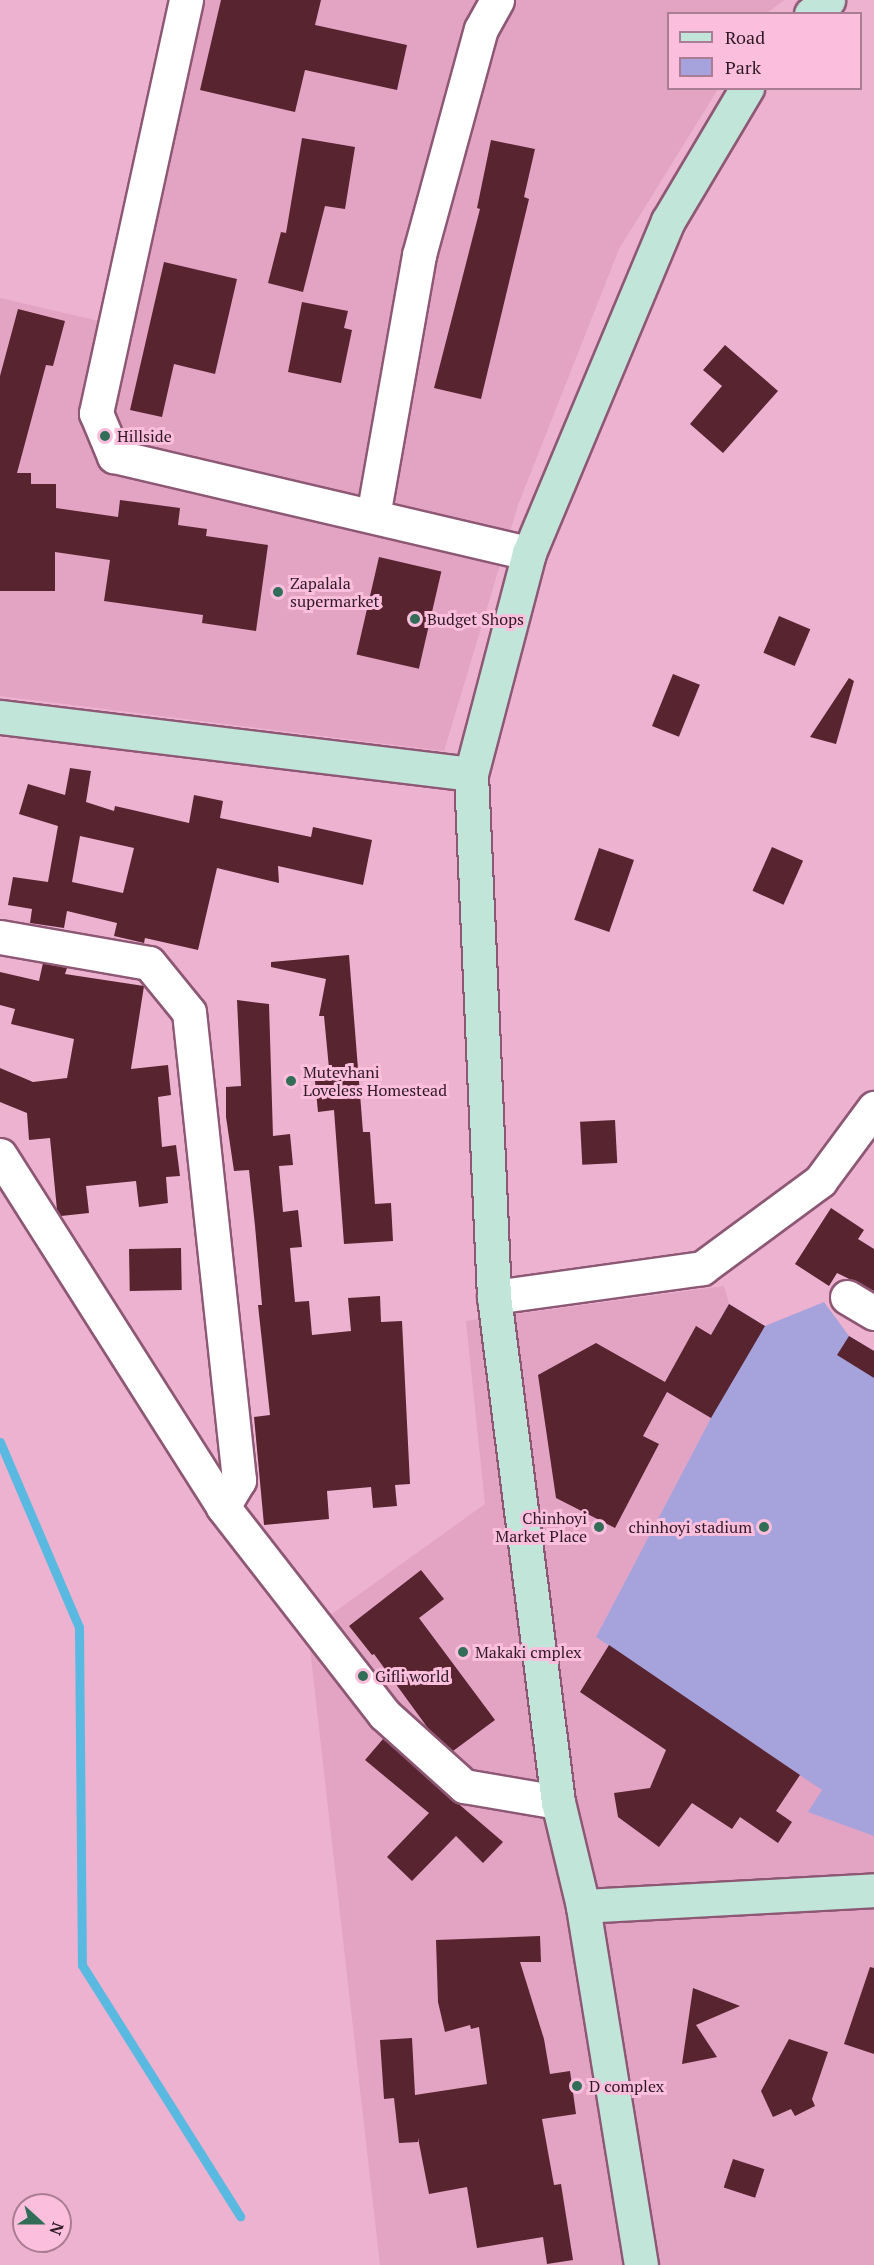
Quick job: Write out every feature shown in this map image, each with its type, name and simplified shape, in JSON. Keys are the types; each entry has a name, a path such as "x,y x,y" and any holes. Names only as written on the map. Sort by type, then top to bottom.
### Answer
{"street":[{"path":"186,0 96,412 114,456 529,553"},
{"path":"373,516 419,255 481,29 497,0"},
{"path":"813,12 828,0"},
{"path":"641,2265 583,1906 558,1802 494,1297 471,774 529,553 668,221 746,90"},
{"path":"0,717 471,774"},
{"path":"0,937 149,963 189,1012 239,1480 223,1507"},
{"path":"494,1297 702,1268 820,1181 874,1108"},
{"path":"0,1155 223,1507 384,1714 464,1786 558,1802"},
{"path":"583,1906 874,1890"}],"shaded area":[{"path":"177,0 784,0 768,12 667,12 667,90 717,90 619,249 518,505 444,751 0,696 0,298 103,322"},
{"path":"724,1286 729,1304 675,1396 711,1418 596,1637 823,1790 809,1812 874,1836 874,2265 380,2265 308,1631 485,1504 466,1321"}],"green space":[{"name":"chinhoyi stadium","path":"824,1302 849,1336 874,1351 874,1836 808,1812 822,1790 596,1637 711,1418 675,1396 729,1304 765,1326"}],"building":[{"path":"221,0 321,0 315,25 407,45 397,90 305,70 295,112 200,90"},
{"path":"302,138 355,147 345,209 325,206 303,292 268,283 281,232 286,233"},
{"path":"491,140 535,149 524,197 529,199 481,399 434,388 480,209 477,208"},
{"path":"164,262 237,279 215,374 174,364 162,417 130,410"},
{"path":"302,302 348,311 344,328 352,330 341,383 288,372"},
{"path":"18,309 65,321 53,366 46,365 17,473 31,473 31,484 56,484 56,508 118,517 120,500 180,508 178,525 207,529 206,536 268,545 256,631 202,623 203,615 104,601 110,560 55,552 55,591 0,591 0,376"},
{"path":"725,345 778,391 723,453 690,424 722,386 703,370"},
{"path":"379,557 441,571 419,669 357,654"},
{"path":"779,616 810,629 795,666 763,653"},
{"path":"673,674 700,685 679,737 652,726"},
{"path":"849,678 854,681 836,744 810,737"},
{"path":"70,768 91,771 86,802 114,811 115,806 189,823 194,795 223,801 220,818 311,837 313,827 372,840 363,885 278,866 279,883 217,868 198,950 145,938 144,943 114,936 117,923 67,911 64,928 30,923 32,909 8,905 13,877 48,882 58,826 19,814 28,784 65,795","holes":["80,836 134,848 123,893 72,882"]},
{"path":"772,847 803,861 784,905 752,891"},
{"path":"599,848 634,860 609,932 574,920"},
{"path":"349,955 363,1132 370,1132 375,1204 391,1203 393,1241 344,1244 334,1110 318,1112 315,1081 330,1079 324,1016 319,1016 326,979 271,967 271,962"},
{"path":"43,963 67,968 65,974 144,986 131,1069 168,1065 171,1095 158,1097 162,1147 176,1145 180,1176 166,1177 168,1203 139,1207 136,1181 86,1186 89,1213 61,1216 57,1210 50,1138 29,1140 27,1113 0,1102 0,1068 33,1082 67,1078 74,1039 11,1024 15,1009 0,1005 0,972 39,981"},
{"path":"237,1000 269,1004 273,1136 290,1134 293,1165 279,1166 283,1212 298,1210 302,1247 290,1248 295,1302 309,1301 312,1335 351,1331 348,1298 380,1296 381,1322 402,1321 410,1484 395,1485 397,1506 373,1508 371,1487 327,1491 329,1519 264,1525 254,1417 270,1415 258,1305 262,1305 255,1226 249,1170 234,1171 226,1117 226,1087 241,1086"},
{"path":"615,1120 617,1163 582,1165 580,1122"},
{"path":"831,1208 864,1230 858,1239 874,1249 874,1291 837,1273 829,1286 795,1264"},
{"path":"181,1248 182,1290 130,1291 129,1249"},
{"path":"729,1304 765,1326 711,1418 667,1392 643,1436 659,1444 615,1528 556,1498 538,1375 596,1343 665,1382 696,1326 711,1335"},
{"path":"849,1336 874,1351 874,1378 837,1355"},
{"path":"421,1570 444,1599 419,1618 495,1720 453,1751 430,1731 374,1654 372,1655 349,1626"},
{"path":"609,1645 800,1775 776,1811 792,1822 778,1843 740,1817 732,1829 692,1803 659,1847 618,1817 614,1793 650,1788 666,1750 580,1692"},
{"path":"383,1739 503,1842 483,1863 456,1836 412,1881 387,1857 429,1813 365,1760"},
{"path":"540,1936 541,1962 520,1962 544,2039 550,2074 570,2071 576,2114 542,2119 554,2185 561,2184 573,2260 547,2264 543,2237 477,2248 467,2187 429,2194 418,2138 418,2142 399,2143 394,2098 384,2099 380,2040 412,2038 415,2095 487,2084 479,2027 471,2029 470,2025 445,2032 438,2002 436,1940"},
{"path":"870,1967 874,1968 874,2054 844,2044"},
{"path":"693,1988 740,2006 696,2025 717,2057 682,2064"},
{"path":"789,2039 828,2052 812,2099 815,2106 795,2116 791,2109 773,2117 761,2091"},
{"path":"733,2159 764,2169 755,2198 724,2188"}],"waterway":[{"path":"0,1442 79,1627 82,1965 240,2216"}],"place":[{"name":"Hillside","path":"105,436"},
{"name":"Zapalala supermarket","path":"278,592"},
{"name":"Budget Shops","path":"415,619"},
{"name":"Mutevhani Loveless Homestead","path":"291,1081"},
{"name":"Chinhoyi Market Place","path":"599,1527"},
{"name":"chinhoyi stadium","path":"764,1527"},
{"name":"Makaki cmplex","path":"463,1652"},
{"name":"Gifli world","path":"363,1676"},
{"name":"D complex","path":"577,2086"}]}
